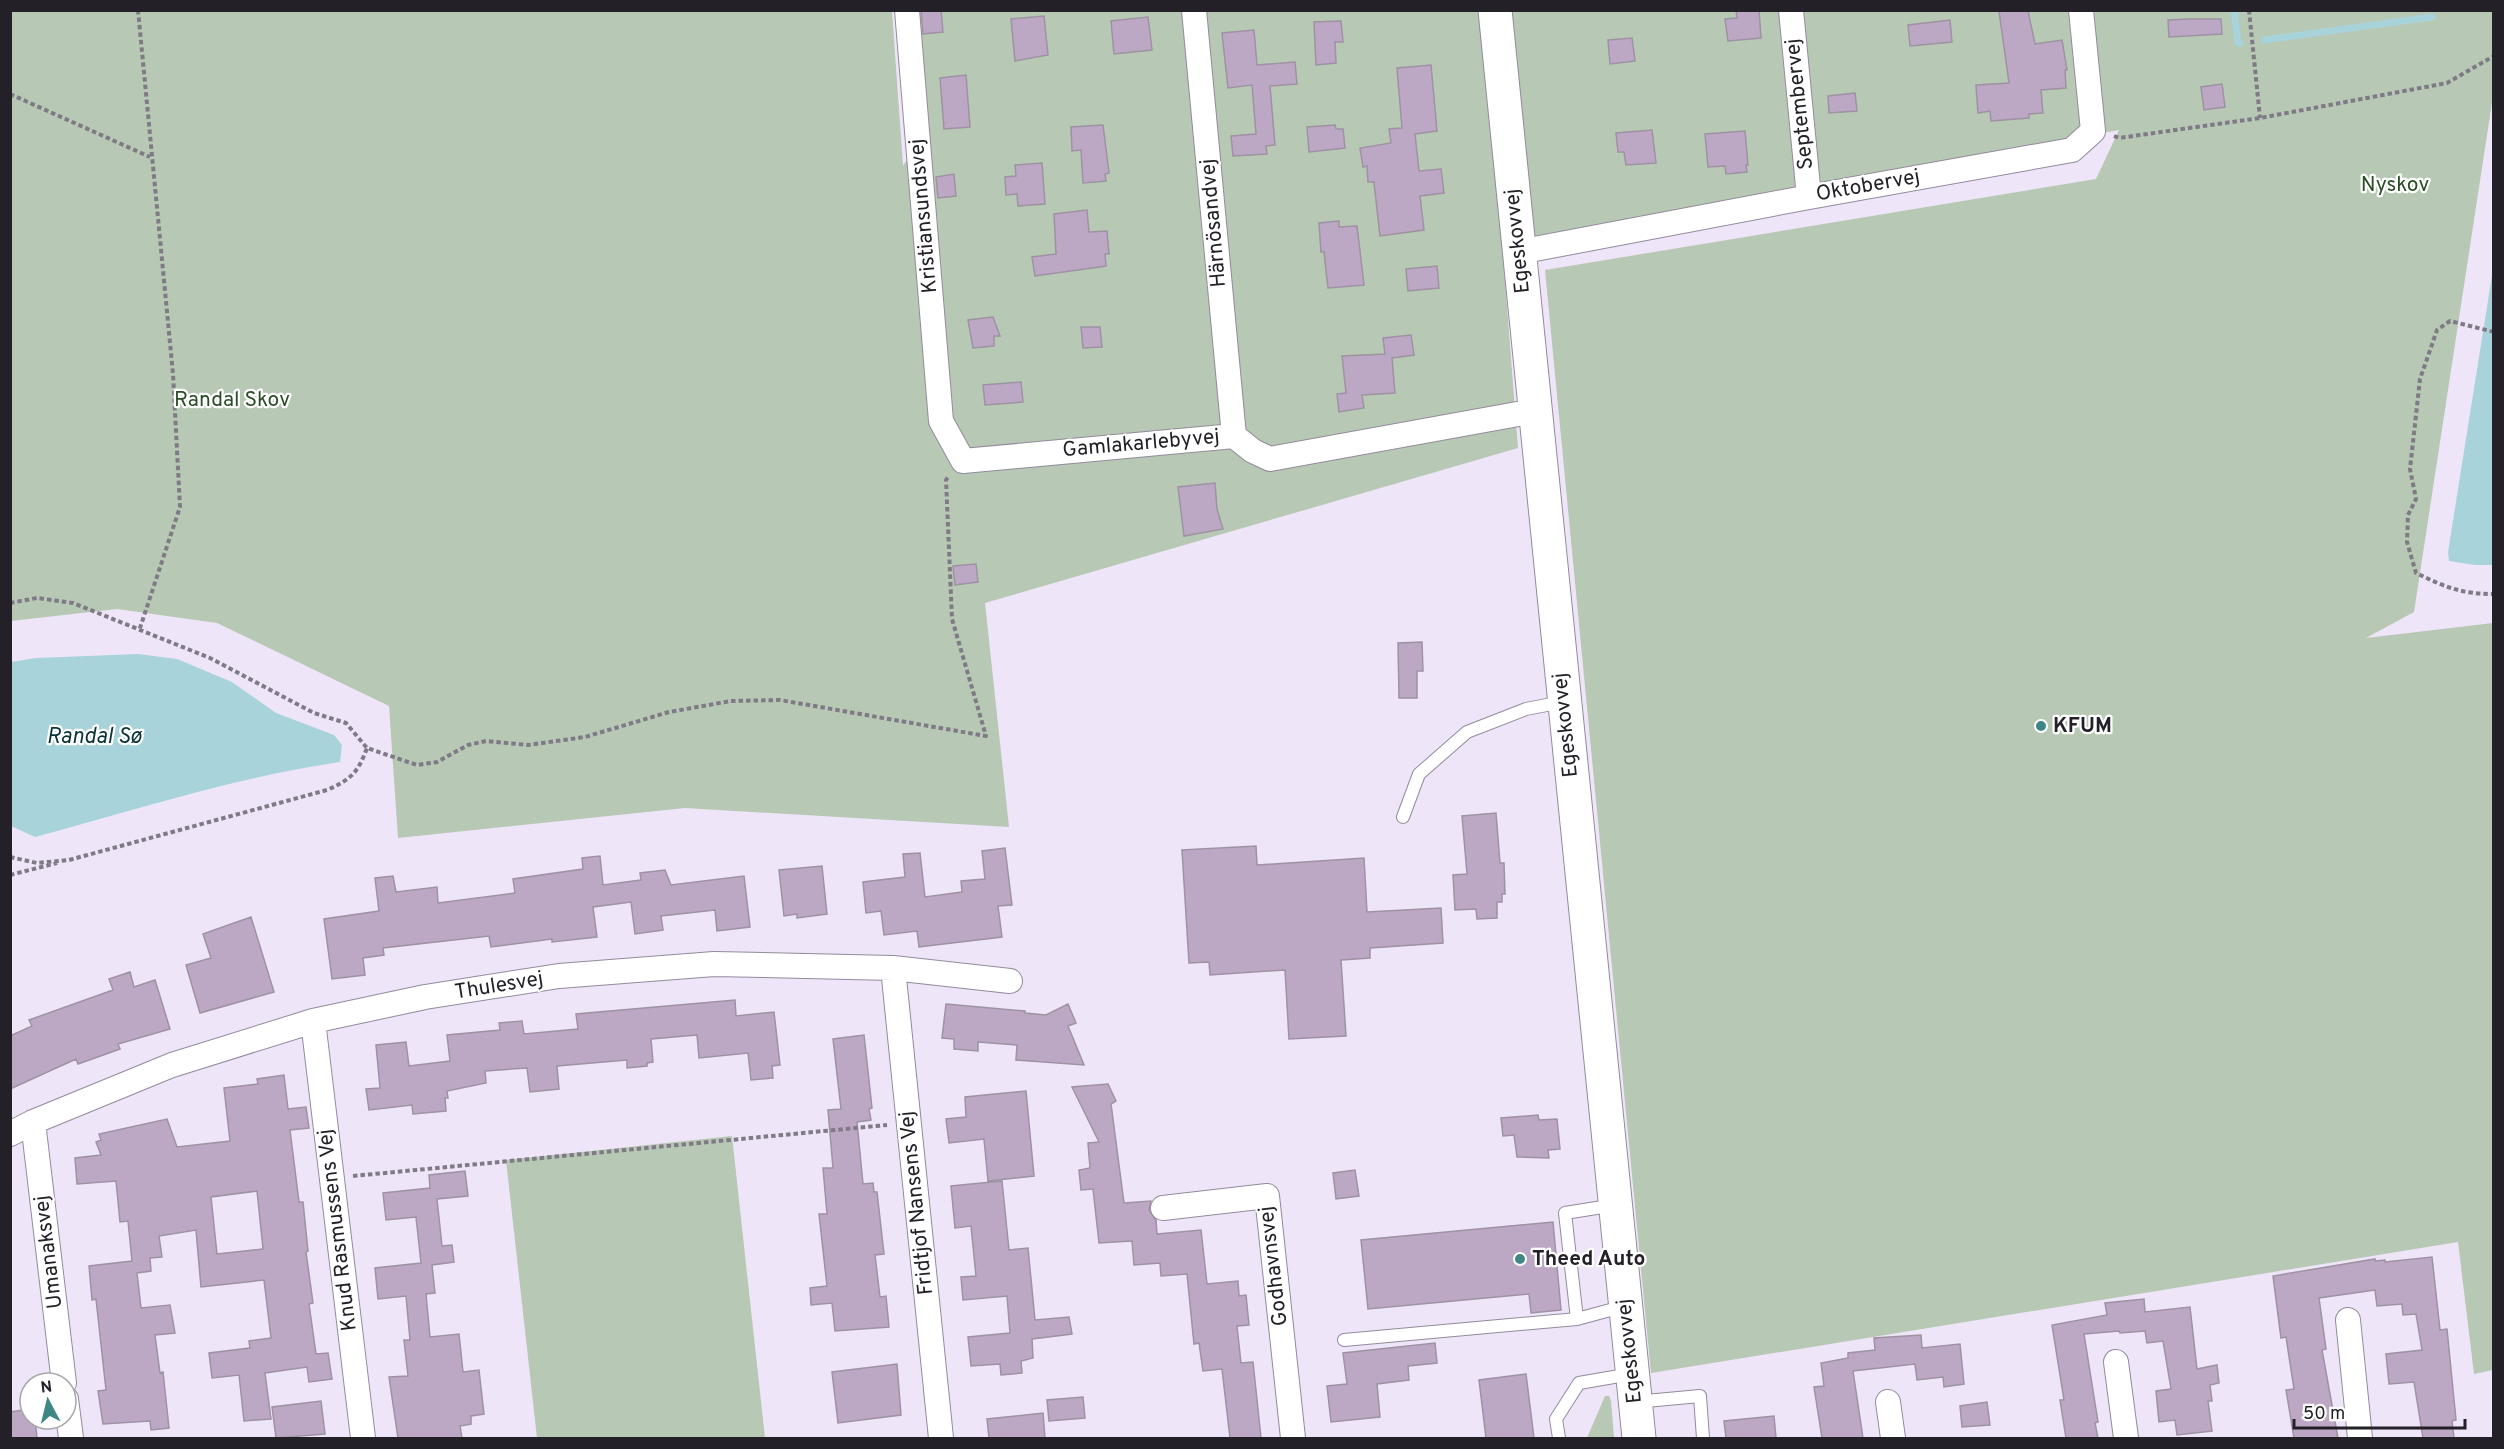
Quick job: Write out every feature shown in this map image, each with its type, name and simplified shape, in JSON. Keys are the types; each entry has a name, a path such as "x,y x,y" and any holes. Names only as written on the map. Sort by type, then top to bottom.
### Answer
{"street":[{"name":"Kristiansundsvej","path":"907,10 940,421 963,461"},
{"name":"Härnösandvej","path":"1194,10 1234,436"},
{"name":"Egeskovvej","path":"1495,10 1639,1438"},
{"name":"Septembervej","path":"1791,10 1809,197"},
{"path":"2080,10 2092,131"},
{"name":"Oktobervej","path":"1519,252 2072,150 2092,131"},
{"name":"Gamlakarlebyvej","path":"963,461 1234,436 1253,451 1270,459 1534,411"},
{"name":"Thulesvej","path":"10,1134 33,1122 172,1065 313,1021 425,997 559,976 714,964 893,968 1010,981"},
{"name":"Fridtjof Nansens Vej","path":"893,968 941,1438"},
{"name":"Knud Rasmussens Vej","path":"313,1021 363,1438"},
{"name":"Umanaksvej","path":"33,1122 63,1371"},
{"name":"Godhavnsvej","path":"1163,1208 1267,1196 1293,1438"},
{"path":"2348,1320 2360,1438"},
{"path":"2116,1362 2126,1438"},
{"path":"1888,1402 1893,1438"}],"lane":[{"path":"1403,817 1419,774 1467,732 1524,709 1564,702"},
{"path":"1577,1319 1565,1213 1615,1205"},
{"path":"1344,1340 1577,1319 1625,1306"},
{"path":"1559,1438 1556,1419 1579,1383 1700,1396 1704,1438"}],"path":[{"path":"138,10 172,374 180,507 139,631"},
{"path":"2249,10 2260,118"},
{"path":"2092,131 2119,138 2260,118 2447,83 2493,56"},
{"path":"10,94 151,157"},
{"path":"2493,332 2450,321 2437,330 2420,379 2410,469 2416,499 2408,514 2407,542 2416,573 2440,585 2468,594 2493,594"},
{"path":"10,603 37,598 73,603 210,658 314,713 346,723 367,747 417,765 437,762 468,745 486,741 528,745 585,737 669,712 731,701 780,700 986,735 952,619 946,480 963,461"},
{"path":"10,874 177,833 279,801 327,790 347,782 360,766 367,747"},
{"path":"10,857 38,863 69,860"},
{"path":"332,1178 909,1123"}],"green space":[{"path":"10,11 892,11 903,166 921,138 911,11 2493,11 2493,96 2414,612 2366,638 2493,623 2493,1370 2474,1374 2458,1242 1651,1373 1545,270 2096,179 2119,130 1502,242 1518,448 985,603 1009,827 685,808 398,838 389,706 217,623 117,609 11,621"},
{"path":"732,1136 765,1438 537,1438 506,1160"},
{"path":"1605,1396 1609,1396 1611,1401 1614,1438 1587,1438"}],"water":[{"path":"2493,269 2493,565 2475,565 2449,561 2448,552"},
{"name":"Randal Sø","path":"138,654 177,659 232,682 276,713 334,735 342,745 340,762 224,785 35,837 11,826 11,662 36,658"}],"building":[{"path":"921,10 941,10 943,32 923,34"},
{"path":"1736,10 1759,10 1761,38 1728,41 1725,19 1737,18"},
{"path":"1999,11 2028,11 2035,44 2062,40 2067,70 2065,70 2066,88 2041,90 2043,113 2029,114 2029,118 1991,121 1990,111 1978,113 1976,85 2009,83"},
{"path":"1044,16 1048,55 1015,61 1011,19"},
{"path":"1148,17 1152,50 1114,54 1111,21"},
{"path":"2221,19 2222,34 2169,37 2168,20"},
{"path":"1950,20 1952,42 1910,46 1908,25"},
{"path":"1341,21 1343,42 1335,42 1336,63 1316,65 1314,22"},
{"path":"1254,30 1257,65 1295,62 1297,84 1270,86 1275,145 1266,146 1267,154 1233,156 1231,136 1256,134 1252,85 1228,88 1222,33"},
{"path":"1632,38 1635,61 1610,64 1608,40"},
{"path":"1431,65 1437,131 1415,134 1419,171 1441,169 1444,193 1420,196 1424,230 1380,236 1374,182 1368,182 1367,166 1363,167 1360,148 1391,143 1389,129 1402,128 1397,68"},
{"path":"966,75 970,127 944,129 940,78"},
{"path":"2222,84 2225,107 2204,110 2201,87"},
{"path":"1855,93 1857,111 1829,113 1828,96"},
{"path":"1103,125 1109,173 1105,174 1106,181 1083,183 1081,150 1072,151 1071,127"},
{"path":"1335,125 1336,129 1343,129 1345,148 1309,152 1307,127"},
{"path":"1652,130 1656,163 1626,165 1624,152 1618,152 1616,133"},
{"path":"1745,131 1747,172 1726,174 1725,166 1708,167 1705,134"},
{"path":"1042,163 1045,204 1018,206 1017,194 1006,195 1005,177 1016,176 1015,165"},
{"path":"954,174 956,196 938,198 936,177"},
{"path":"1087,210 1089,232 1107,231 1109,254 1105,254 1106,266 1035,276 1032,257 1056,254 1054,214"},
{"path":"1339,221 1339,227 1357,226 1364,285 1328,288 1324,252 1321,252 1319,223"},
{"path":"1437,266 1439,288 1408,291 1406,269"},
{"path":"993,317 1000,336 994,336 994,346 973,348 968,320"},
{"path":"1081,327 1100,327 1102,347 1083,348"},
{"path":"1411,335 1414,355 1392,358 1395,393 1362,395 1364,408 1339,412 1337,394 1346,393 1342,356 1385,354 1383,338"},
{"path":"1021,382 1023,402 985,405 983,385"},
{"path":"1215,483 1217,509 1223,529 1184,536 1178,487"},
{"path":"976,564 978,582 955,585 953,566"},
{"path":"1422,642 1423,671 1417,671 1417,698 1399,698 1398,643"},
{"path":"1496,813 1500,863 1504,863 1505,894 1502,894 1502,902 1497,902 1497,918 1477,919 1476,909 1455,910 1453,875 1467,874 1462,816"},
{"path":"1256,846 1257,865 1364,858 1367,912 1441,908 1443,943 1370,948 1370,958 1341,960 1346,1036 1289,1039 1285,970 1210,975 1209,962 1189,963 1182,850"},
{"path":"1005,848 1012,905 998,906 1002,937 919,947 917,931 884,935 881,911 866,913 863,882 905,877 903,854 920,853 925,897 962,892 961,881 985,879 982,851"},
{"path":"600,856 603,885 641,880 640,873 665,870 671,885 744,876 750,927 717,931 715,910 661,916 663,930 635,934 631,902 593,907 597,937 552,942 552,939 491,947 489,936 383,948 384,955 363,958 365,975 332,979 324,919 379,911 375,878 393,876 396,892 437,887 438,903 515,893 513,879 583,869 582,858"},
{"path":"822,866 827,914 797,918 797,914 784,916 779,870"},
{"path":"251,917 274,992 200,1013 186,965 211,958 203,934"},
{"path":"130,972 134,987 155,980 170,1029 118,1044 120,1049 78,1064 76,1059 10,1089 10,1036 32,1026 29,1020 113,990 109,979"},
{"path":"735,1000 736,1016 774,1012 780,1065 772,1066 773,1078 751,1080 748,1053 699,1058 697,1035 651,1039 653,1062 647,1063 647,1066 627,1068 627,1060 557,1066 559,1089 530,1092 527,1068 485,1071 486,1083 447,1091 446,1111 413,1114 412,1105 369,1110 366,1089 380,1088 376,1045 406,1042 409,1066 450,1061 447,1035 500,1030 499,1023 522,1021 524,1034 578,1029 576,1014"},
{"path":"946,1004 1046,1015 1068,1004 1076,1023 1068,1026 1084,1065 1016,1060 1017,1045 978,1042 978,1051 954,1049 954,1039 942,1038"},
{"path":"864,1035 872,1108 869,1109 871,1120 857,1122 863,1184 873,1183 874,1192 877,1192 884,1254 875,1255 880,1297 886,1296 889,1327 835,1331 832,1303 811,1305 810,1288 827,1286 819,1214 827,1214 823,1168 833,1168 828,1110 841,1109 833,1039"},
{"path":"284,1075 288,1109 306,1107 309,1128 290,1130 299,1202 303,1202 308,1251 306,1252 313,1303 309,1304 316,1354 328,1353 332,1379 309,1382 307,1367 265,1373 271,1419 244,1421 239,1375 212,1378 209,1353 250,1348 249,1341 271,1338 264,1280 201,1287 196,1230 159,1236 162,1257 150,1258 151,1271 137,1273 141,1308 170,1305 175,1333 155,1335 160,1373 163,1372 169,1428 151,1430 150,1421 103,1424 98,1391 106,1390 96,1299 92,1300 89,1266 132,1261 128,1221 120,1222 116,1181 77,1184 75,1158 101,1155 96,1142 101,1140 99,1134 167,1119 177,1147 230,1141 224,1088 258,1084 257,1079","holes":["257,1191 263,1249 217,1254 211,1197"]},
{"path":"1108,1084 1116,1101 1111,1104 1124,1203 1151,1201 1149,1210 1156,1220 1157,1234 1201,1230 1207,1284 1238,1281 1239,1296 1246,1295 1249,1325 1237,1326 1241,1363 1253,1362 1261,1438 1230,1438 1222,1369 1203,1371 1199,1343 1194,1344 1187,1274 1161,1276 1160,1263 1134,1265 1132,1241 1099,1243 1093,1189 1081,1190 1079,1170 1090,1168 1088,1143 1099,1142 1072,1087"},
{"path":"1026,1091 1034,1176 988,1181 984,1139 949,1143 946,1119 966,1117 965,1097"},
{"path":"1538,1115 1539,1120 1557,1119 1560,1149 1548,1150 1549,1158 1517,1157 1514,1135 1503,1136 1501,1118"},
{"path":"1355,1170 1359,1196 1336,1199 1333,1173"},
{"path":"465,1171 468,1196 437,1199 442,1246 452,1245 454,1262 432,1265 435,1293 426,1294 430,1337 459,1334 463,1372 479,1370 484,1414 471,1416 471,1424 460,1426 462,1438 398,1438 389,1377 408,1376 404,1340 410,1340 406,1296 378,1299 375,1268 421,1263 416,1217 386,1220 383,1193 430,1188 429,1175"},
{"path":"1002,1181 1009,1250 1028,1248 1035,1320 1069,1317 1072,1334 1032,1339 1033,1358 1021,1361 1022,1373 1001,1375 1000,1364 971,1366 968,1337 1010,1333 1007,1296 963,1300 961,1277 976,1276 971,1226 955,1228 951,1186"},
{"path":"1553,1222 1561,1310 1531,1313 1529,1294 1368,1309 1361,1240"},
{"path":"2432,1257 2440,1330 2447,1329 2456,1420 2452,1421 2454,1438 2423,1438 2414,1382 2389,1384 2386,1354 2422,1350 2416,1314 2403,1315 2402,1304 2377,1306 2375,1290 2319,1298 2326,1349 2322,1350 2338,1438 2294,1438 2286,1390 2294,1389 2286,1337 2281,1338 2273,1276 2375,1259 2375,1261 2385,1260 2385,1262"},
{"path":"2144,1299 2145,1312 2190,1307 2197,1369 2217,1365 2219,1383 2210,1385 2212,1401 2208,1401 2212,1431 2177,1435 2175,1420 2159,1422 2156,1391 2171,1389 2163,1341 2147,1343 2145,1331 2120,1333 2119,1331 2084,1334 2098,1422 2095,1423 2098,1438 2066,1438 2060,1400 2064,1400 2052,1325 2107,1315 2105,1303"},
{"path":"1921,1335 1922,1348 1960,1344 1964,1384 1944,1387 1943,1377 1917,1380 1915,1364 1853,1371 1863,1438 1822,1438 1814,1387 1824,1386 1821,1363 1848,1358 1848,1353 1875,1350 1874,1338"},
{"path":"1435,1343 1437,1363 1408,1366 1409,1380 1377,1384 1380,1417 1331,1422 1327,1386 1347,1384 1343,1353"},
{"path":"897,1364 901,1415 838,1423 832,1372"},
{"path":"1526,1374 1534,1438 1486,1438 1479,1380"},
{"path":"1083,1397 1085,1418 1049,1421 1047,1400"},
{"path":"321,1401 325,1434 276,1438 272,1407"},
{"path":"1987,1402 1990,1425 1962,1427 1960,1406"},
{"path":"18,1411 18,1431 36,1431 37,1438 10,1438 10,1412"},
{"path":"1043,1413 1045,1438 989,1438 987,1419"},
{"path":"1774,1416 1776,1438 1726,1438 1724,1421"}],"waterway":[{"path":"2234,10 2238,43 2240,43"},
{"path":"2264,40 2432,17"}],"place":[{"name":"KFUM","path":"2041,726"},
{"name":"Theed Auto","path":"1520,1259"}],"park label":[{"name":"Nyskov","path":"2395,185"},
{"name":"Randal Skov","path":"232,400"}]}
